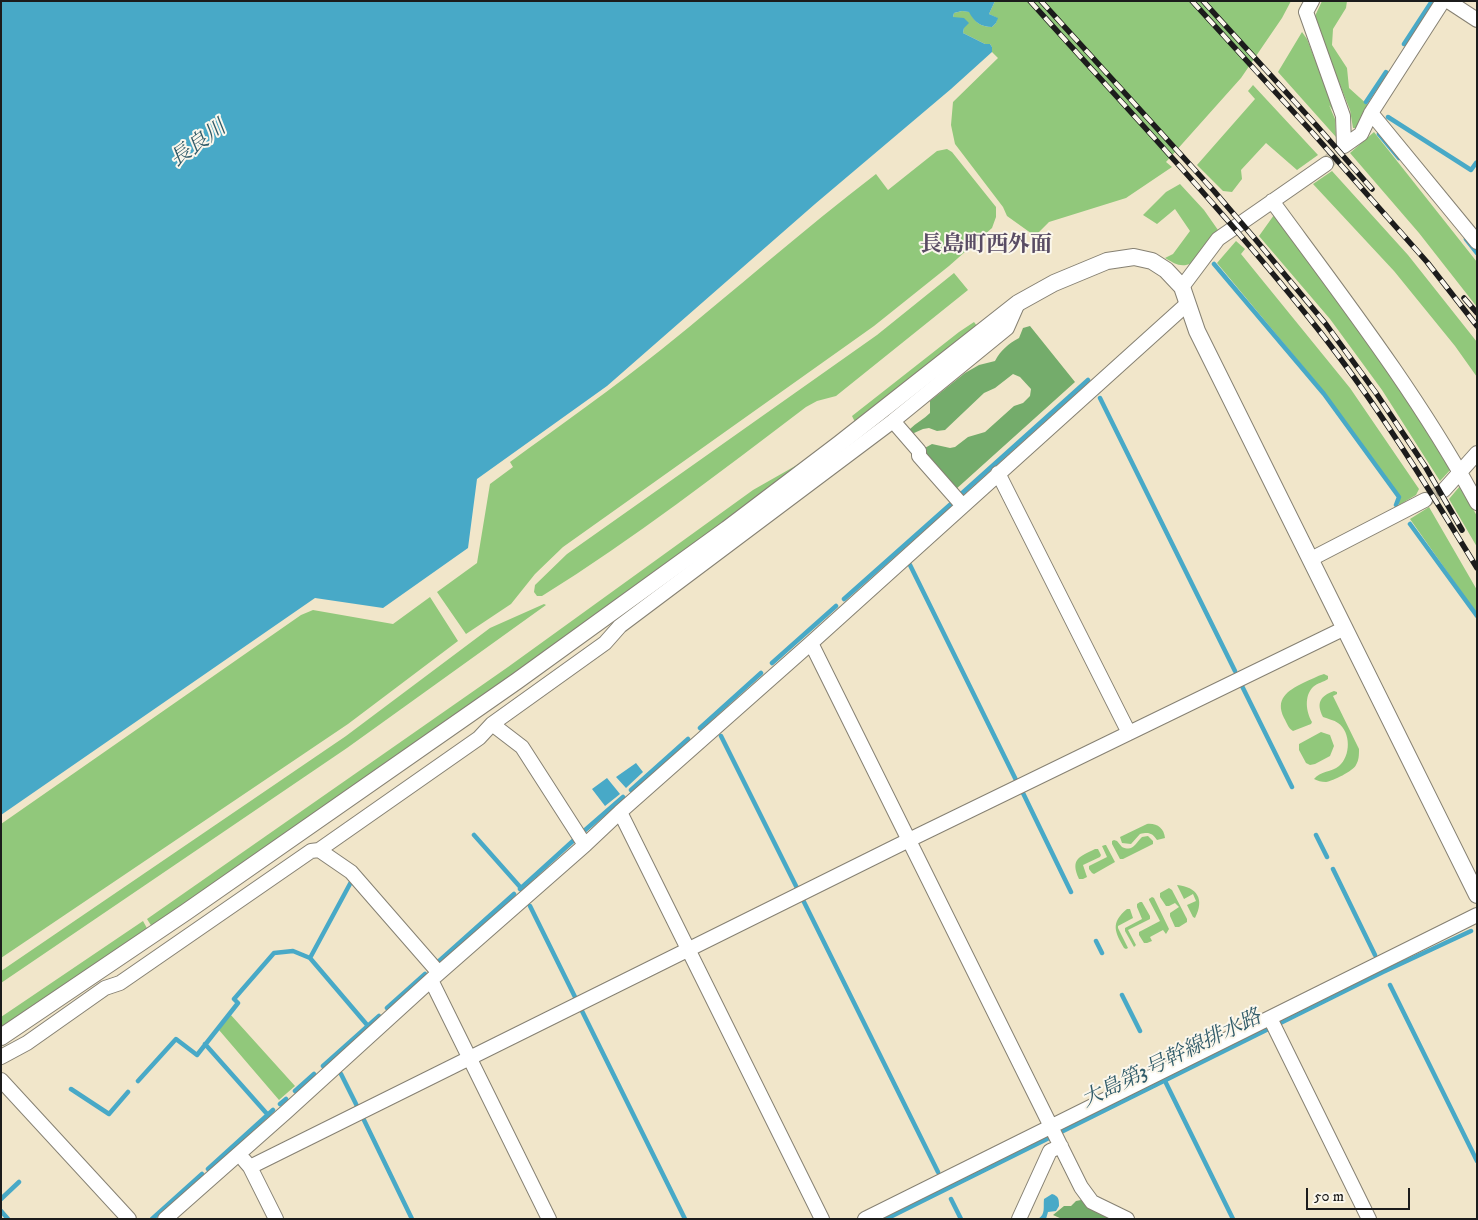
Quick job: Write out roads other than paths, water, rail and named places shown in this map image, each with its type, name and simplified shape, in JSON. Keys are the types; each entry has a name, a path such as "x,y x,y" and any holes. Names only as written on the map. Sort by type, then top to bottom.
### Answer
{"street":[{"path":"1312,1 1306,12 1343,116 1344,146 1361,134 1371,113 1443,1"},
{"path":"1448,1 1477,20"},
{"path":"1371,113 1477,242"},
{"path":"1182,287 1218,239 1326,164"},
{"path":"1272,201 1392,365 1460,471 1477,503"},
{"path":"1,1038 186,912 484,703 711,540 839,444 1018,303 1054,282 1107,261 1134,257 1152,262 1166,270 1182,287 1197,331 1477,895"},
{"path":"1,1057 27,1043 105,988 120,983 311,851 319,850 479,738 492,724 606,643 620,626 893,421 1007,328 1018,303"},
{"path":"165,1219 811,643 1187,304"},
{"path":"893,421 920,451 919,456 963,506"},
{"path":"1444,490 1477,453"},
{"path":"998,473 1129,733"},
{"path":"1311,559 1425,500"},
{"path":"250,1167 909,840 1344,628"},
{"path":"811,643 1081,1187 1092,1202 1126,1219"},
{"path":"492,724 522,747 585,845"},
{"path":"620,812 822,1219"},
{"path":"319,850 351,872 435,977 469,1058 549,1219"},
{"path":"865,1219 1056,1136 1273,1024 1477,915"},
{"path":"1273,1024 1369,1219"},
{"path":"1,1068 17,1058 27,1043"},
{"path":"1,1080 129,1219"},
{"path":"1019,1219 1056,1136"},
{"path":"238,1154 250,1167 276,1219"}],"water":[{"name":"長良川","path":"1,1 995,1 989,14 998,18 992,27 988,27 978,23 969,12 954,13 953,17 964,18 969,23 964,28 963,33 985,44 990,44 992,52 607,386 477,479 468,548 383,608 315,598 1,815"},
{"path":"636,763 643,772 626,788 616,777"},
{"path":"607,778 620,794 605,806 592,789"},
{"path":"1052,1194 1058,1198 1059,1206 1056,1211 1048,1212 1046,1219 1038,1219 1043,1213 1044,1199"}],"waterway":[{"path":"1404,44 1432,1"},
{"path":"1366,102 1386,72"},
{"path":"1388,117 1471,170 1477,164"},
{"path":"1379,134 1399,158"},
{"path":"1466,239 1477,253"},
{"path":"1214,264 1324,394 1399,497 1396,505"},
{"path":"960,495 1088,380"},
{"path":"1100,398 1235,671"},
{"path":"844,599 952,503"},
{"path":"1410,524 1477,616"},
{"path":"910,565 1016,780"},
{"path":"772,663 836,606"},
{"path":"700,728 761,673"},
{"path":"1241,684 1292,787"},
{"path":"721,736 797,888"},
{"path":"631,790 688,739"},
{"path":"1022,791 1071,892"},
{"path":"584,831 623,797"},
{"path":"474,835 521,888"},
{"path":"1316,835 1327,857"},
{"path":"520,889 574,840"},
{"path":"1333,869 1375,955"},
{"path":"351,882 310,958 368,1026"},
{"path":"438,962 514,894"},
{"path":"803,900 938,1172"},
{"path":"530,906 575,997"},
{"name":"大島第3号幹線排水路","path":"886,1219 1383,972 1471,931"},
{"path":"1096,941 1102,953"},
{"path":"138,1081 176,1039 197,1055 238,1003 234,999 274,953 293,951 310,958"},
{"path":"387,1008 425,974"},
{"path":"1390,985 1477,1161"},
{"path":"1122,995 1140,1031"},
{"path":"582,1011 685,1219"},
{"path":"323,1066 379,1016"},
{"path":"205,1044 268,1115"},
{"path":"295,1091 314,1074"},
{"path":"341,1074 358,1108"},
{"path":"1165,1081 1233,1219"},
{"path":"71,1089 109,1114 128,1092"},
{"path":"280,1104 286,1099"},
{"path":"208,1169 273,1110"},
{"path":"363,1118 412,1219"},
{"path":"152,1219 202,1174"},
{"path":"1,1199 19,1182"},
{"path":"951,1199 961,1219"},
{"path":"1,1211 8,1219"}],"tunnel":[{"path":"1326,164 1344,146"},
{"path":"1425,500 1444,490"}],"railway":[{"path":"1030,1 1248,244 1317,328 1381,416 1477,568"},
{"path":"1041,1 1214,191 1325,323 1376,393 1425,466 1462,530"},
{"path":"1192,1 1427,262 1477,326"},
{"path":"1203,1 1372,189"},
{"path":"1464,298 1477,313"}],"district":[{"name":"長島町西外面","path":"986,246"}]}
